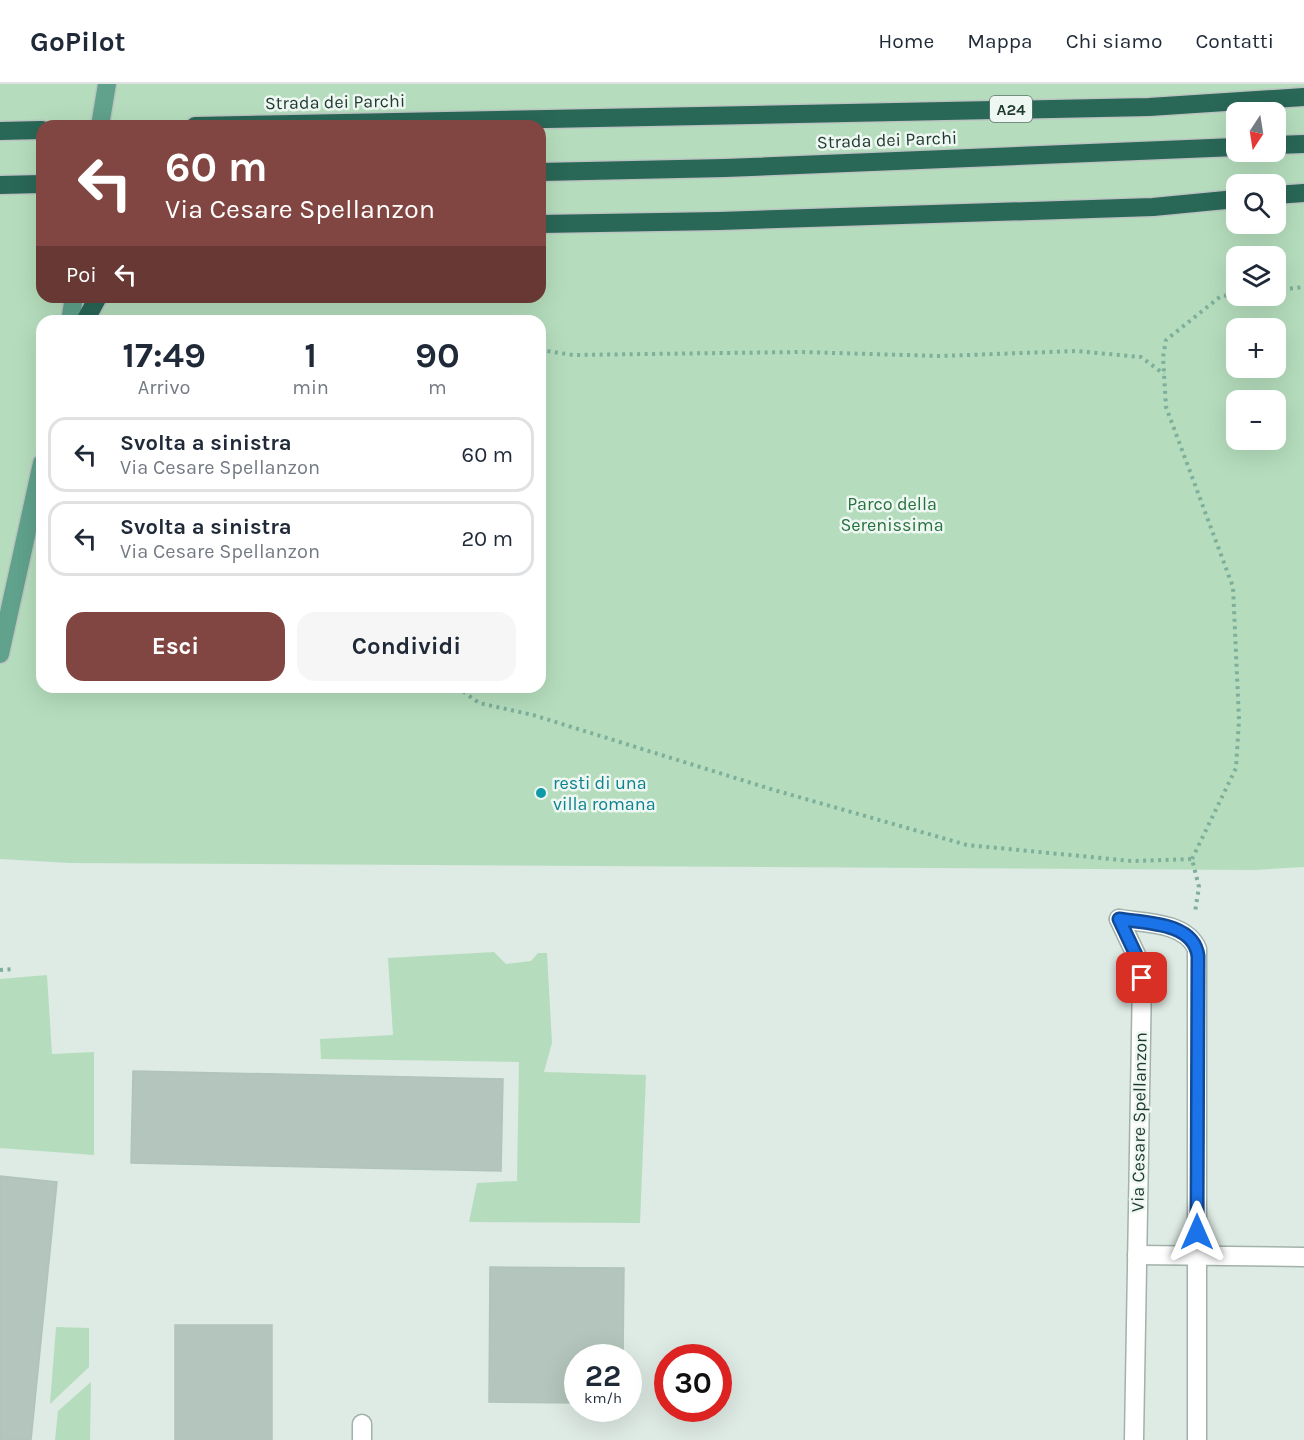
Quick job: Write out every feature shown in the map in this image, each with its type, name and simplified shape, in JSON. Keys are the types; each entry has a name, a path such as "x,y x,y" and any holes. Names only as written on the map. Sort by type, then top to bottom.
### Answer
{"highway":[{"name":"Strada dei Parchi","path":"456,120 1149,107 1304,97"},
{"path":"0,131 36,130"},
{"path":"1286,145 1304,144"},
{"name":"Strada dei Parchi","path":"546,172 725,168 1226,147"},
{"path":"0,185 36,184"},
{"path":"1286,194 1304,192"},
{"path":"546,224 1141,207 1226,200"}],"main road":[{"path":"101,120 106,84"},
{"path":"0,654 36,490"}],"street":[{"name":"Via Cesare Spellanzon","path":"1134,1440 1142,978 1137,957 1119,919 1166,926 1190,937"},
{"path":"1190,937 1195,944 1198,956 1197,1440"},
{"path":"1137,1255 1304,1257"}],"path":[{"path":"1286,289 1304,287"},
{"path":"1190,937 1199,887 1192,859 1236,768 1239,720 1233,587 1166,407 1164,374 1166,340 1221,296 1226,295"},
{"path":"546,351 573,356 800,352 941,356 1076,351 1141,357 1164,374"},
{"path":"465,693 479,703 533,715 774,790 967,845 1132,861 1192,859"},
{"path":"0,970 14,969"}],"green space":[{"name":"Parco della Serenissima","path":"0,84 1304,84 1304,867 1253,870 70,863 0,859"},
{"path":"494,952 506,964 531,961 538,953 547,953 552,1043 544,1072 646,1075 640,1223 469,1222 477,1183 517,1181 519,1062 321,1059 320,1039 393,1035 388,958"},
{"path":"47,975 52,1054 94,1052 94,1155 0,1148 0,979"},
{"path":"56,1327 89,1328 89,1367 50,1404"},
{"path":"91,1382 90,1440 55,1440 58,1411"}],"building":[{"path":"133,1071 503,1079 501,1171 131,1163"},
{"path":"0,1176 57,1182 31,1440 0,1440"},
{"path":"490,1267 624,1268 623,1344 564,1344 564,1403 489,1402"},
{"path":"175,1325 272,1325 272,1440 175,1440"}],"place":[{"name":"resti di una villa romana","path":"541,793"}],"route":[{"path":"1142,978 1137,957 1119,919 1179,930 1190,937 1197,949 1197,1232"}]}
